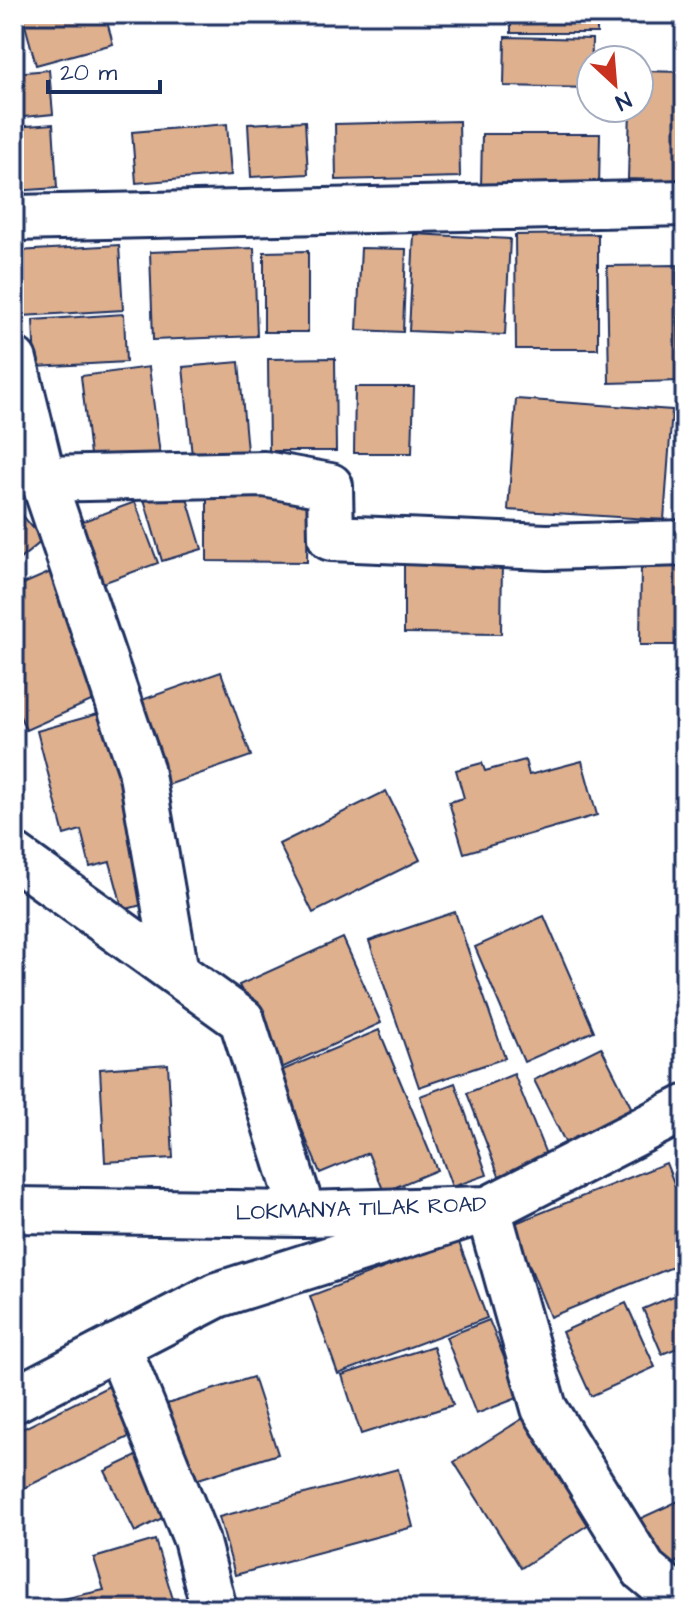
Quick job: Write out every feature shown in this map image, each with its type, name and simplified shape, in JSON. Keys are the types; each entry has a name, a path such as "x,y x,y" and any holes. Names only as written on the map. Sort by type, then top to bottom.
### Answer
{"street":[{"path":"14,218 685,203"},
{"path":"14,360 43,479 141,769 176,972"},
{"path":"43,479 264,474 330,486 331,538 547,547 685,543"},
{"path":"14,856 242,1020 303,1214"},
{"name":"LOKMANYA TILAK ROAD","path":"14,1210 303,1214 488,1209 684,1113"},
{"path":"14,1400 217,1295 488,1209 544,1408 644,1570 685,1604"},
{"path":"118,1346 196,1539 214,1609"}],"building":[{"path":"22,14 105,14 113,44 36,65"},
{"path":"511,14 597,14 597,33 511,33"},
{"path":"505,37 592,39 592,44 575,44 575,88 504,86"},
{"path":"49,70 53,114 14,118 14,73"},
{"path":"655,71 685,72 685,181 628,179 630,124 655,124"},
{"path":"305,121 308,174 251,177 248,124"},
{"path":"459,121 460,177 336,180 335,124"},
{"path":"53,124 57,188 14,191 14,127"},
{"path":"227,124 231,175 136,183 132,132"},
{"path":"482,134 600,134 599,189 481,188"},
{"path":"414,234 510,239 505,335 409,331"},
{"path":"598,234 598,349 516,349 515,235"},
{"path":"119,245 123,310 22,316 18,251"},
{"path":"254,248 257,336 153,340 150,252"},
{"path":"361,248 406,249 403,332 357,330"},
{"path":"308,251 308,332 264,332 264,252"},
{"path":"677,265 679,381 609,383 607,266"},
{"path":"124,314 126,362 35,367 33,320"},
{"path":"335,358 336,451 269,451 268,359"},
{"path":"239,362 247,451 192,456 183,367"},
{"path":"149,367 161,463 92,472 81,376"},
{"path":"355,387 414,387 412,453 354,453"},
{"path":"516,399 672,410 664,520 508,510"},
{"path":"184,488 202,549 162,561 144,499"},
{"path":"207,489 308,490 307,562 207,561"},
{"path":"135,502 158,563 89,588 67,527"},
{"path":"14,505 43,540 14,564"},
{"path":"404,560 502,561 501,634 404,633"},
{"path":"641,565 685,566 685,645 640,645"},
{"path":"53,571 107,694 26,730 14,703 14,588"},
{"path":"221,672 251,756 165,786 136,702"},
{"path":"105,712 156,901 123,910 110,862 90,867 81,830 64,835 37,731"},
{"path":"525,760 529,775 582,761 597,815 464,853 449,802 464,798 456,770 482,763 485,771"},
{"path":"386,791 420,860 313,913 279,844"},
{"path":"455,912 505,1058 419,1087 369,941"},
{"path":"544,916 594,1031 524,1062 475,947"},
{"path":"343,938 381,1023 277,1070 239,985"},
{"path":"379,1030 437,1170 384,1192 368,1153 320,1173 278,1072"},
{"path":"601,1047 637,1119 570,1152 534,1080"},
{"path":"168,1064 173,1158 105,1162 100,1069"},
{"path":"514,1074 547,1157 499,1176 467,1093"},
{"path":"455,1083 487,1175 452,1187 420,1096"},
{"path":"666,1163 685,1211 685,1262 550,1317 513,1224"},
{"path":"458,1240 487,1318 338,1374 310,1296"},
{"path":"685,1291 685,1345 662,1354 643,1309"},
{"path":"626,1303 655,1367 591,1396 562,1332"},
{"path":"489,1320 520,1397 476,1414 446,1337"},
{"path":"433,1346 453,1405 361,1434 342,1375"},
{"path":"253,1377 278,1454 192,1481 167,1404"},
{"path":"117,1382 141,1431 14,1493 14,1433"},
{"path":"533,1412 600,1517 521,1568 454,1462"},
{"path":"145,1452 174,1512 135,1532 105,1471"},
{"path":"398,1469 413,1527 235,1575 219,1517"},
{"path":"685,1498 685,1558 659,1570 637,1520"},
{"path":"155,1540 176,1609 17,1609 104,1590 94,1558"}]}
